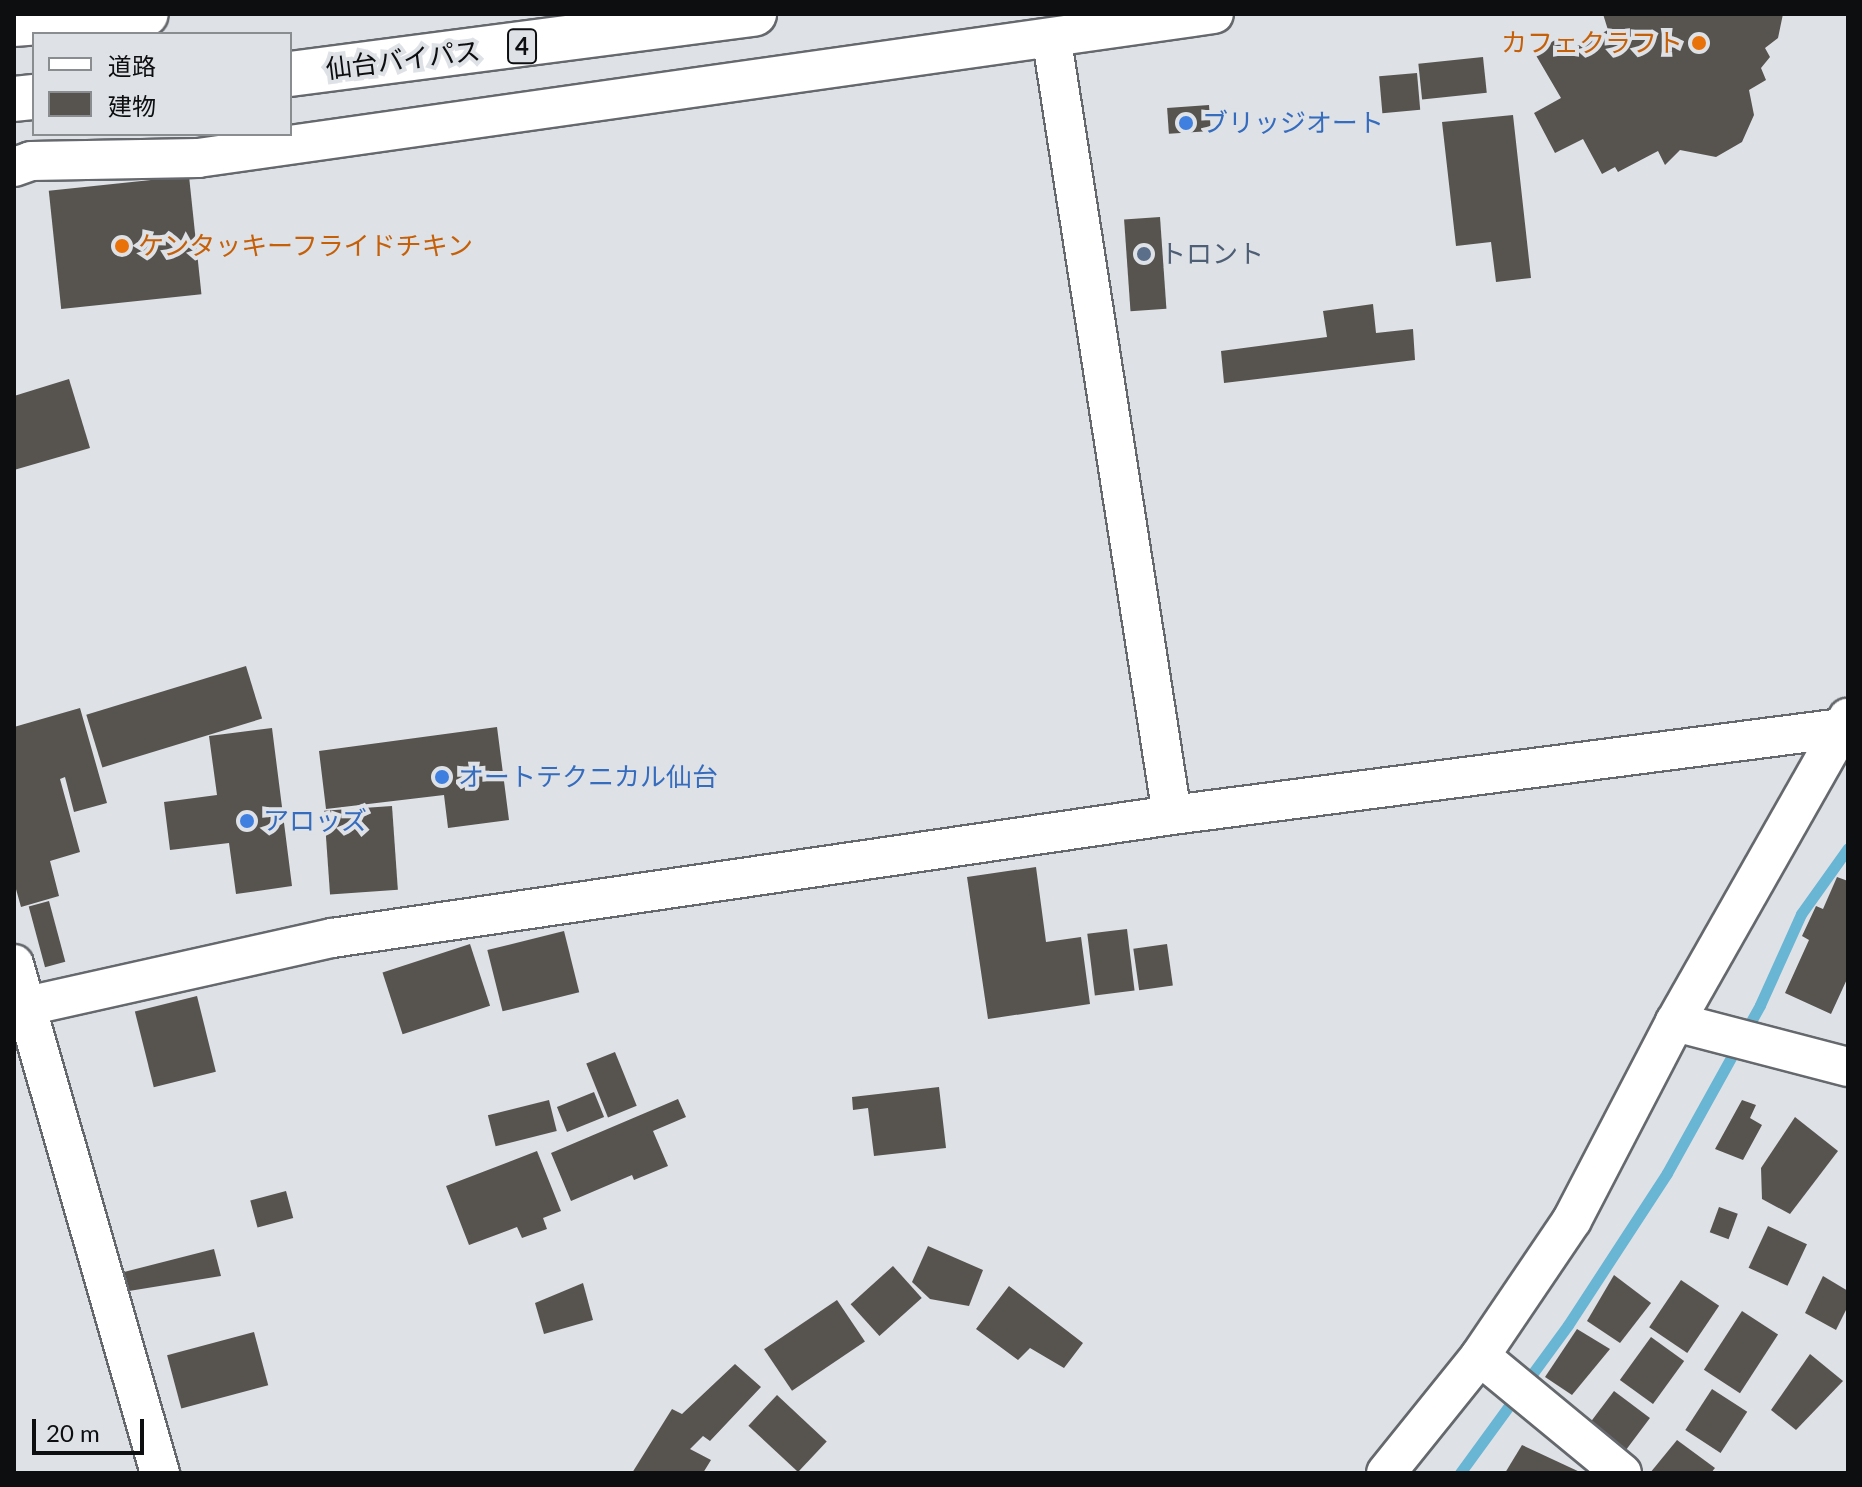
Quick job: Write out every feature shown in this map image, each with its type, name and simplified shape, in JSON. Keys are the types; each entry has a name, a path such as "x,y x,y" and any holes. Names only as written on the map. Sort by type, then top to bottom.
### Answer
{"highway":[{"path":"14,24 146,14"},
{"name":"仙台バイパス","path":"292,74 754,14"}],"street":[{"path":"14,167 31,161 198,158 1052,41 1214,14"},
{"path":"1052,41 1172,815"},
{"path":"20,1008 332,938 1172,815 1845,723"},
{"path":"1386,1473 1505,1377 1572,1220 1675,1022 1845,723"},
{"path":"14,964 20,1008 160,1473"},
{"path":"1675,1022 1846,1062"},
{"path":"1505,1377 1622,1473"}],"building":[{"path":"1603,14 1783,14 1778,38 1765,48 1770,57 1761,68 1766,80 1749,90 1754,115 1742,142 1716,157 1680,150 1665,165 1658,151 1618,172 1615,167 1602,174 1583,139 1555,153 1534,113 1561,98 1534,52 1564,35 1571,49 1608,30"},
{"path":"1483,57 1487,93 1422,100 1418,64"},
{"path":"1417,73 1420,110 1382,113 1379,76"},
{"path":"1209,105 1211,131 1169,134 1167,108"},
{"path":"1513,115 1531,278 1496,282 1491,242 1456,246 1442,122"},
{"path":"189,176 201,294 61,309 49,191"},
{"path":"1160,217 1166,309 1131,311 1124,220"},
{"path":"1373,304 1376,333 1413,329 1415,360 1224,383 1221,351 1327,337 1323,311"},
{"path":"69,379 90,448 14,470 14,396"},
{"path":"246,666 262,719 102,767 86,715"},
{"path":"80,708 107,803 74,812 65,777 60,779 80,852 50,861 59,896 21,907 14,882 14,727"},
{"path":"497,727 509,820 448,828 444,795 326,809 319,751"},
{"path":"272,728 292,886 236,894 229,843 170,850 164,802 217,795 209,736"},
{"path":"392,806 398,890 330,895 324,811"},
{"path":"1036,867 1046,942 1081,937 1090,1004 988,1019 967,877"},
{"path":"1837,877 1848,881 1848,977 1831,1014 1785,993 1809,940 1802,936 1816,906 1823,909"},
{"path":"49,901 65,962 45,967 29,906"},
{"path":"1127,929 1135,991 1095,995 1087,934"},
{"path":"564,931 579,992 503,1011 487,950"},
{"path":"470,944 490,1006 403,1034 383,972"},
{"path":"1167,944 1173,986 1139,990 1133,949"},
{"path":"197,996 216,1072 154,1087 135,1011"},
{"path":"615,1052 637,1106 608,1117 586,1064"},
{"path":"939,1087 946,1148 874,1156 868,1108 853,1110 852,1097"},
{"path":"594,1092 604,1117 567,1132 557,1107"},
{"path":"678,1099 686,1117 653,1131 668,1166 634,1180 632,1175 571,1201 551,1153"},
{"path":"549,1100 557,1131 496,1146 488,1115"},
{"path":"1742,1100 1756,1105 1750,1118 1762,1125 1743,1160 1715,1149"},
{"path":"1795,1117 1838,1151 1790,1214 1762,1199 1761,1168"},
{"path":"537,1151 561,1211 543,1218 547,1229 522,1238 517,1227 469,1245 446,1186"},
{"path":"286,1191 293,1218 258,1228 250,1201"},
{"path":"1719,1207 1738,1214 1729,1239 1710,1232"},
{"path":"1768,1226 1807,1244 1788,1286 1749,1268"},
{"path":"928,1246 983,1270 969,1306 930,1299 912,1282"},
{"path":"214,1249 221,1276 129,1291 124,1272"},
{"path":"893,1266 922,1298 879,1336 851,1304"},
{"path":"1614,1275 1651,1303 1620,1343 1587,1321"},
{"path":"1823,1276 1848,1291 1848,1306 1836,1330 1805,1313"},
{"path":"1681,1280 1719,1306 1687,1353 1649,1327"},
{"path":"583,1283 593,1320 544,1334 535,1303"},
{"path":"1009,1286 1083,1343 1064,1368 1030,1348 1018,1360 976,1329"},
{"path":"837,1300 865,1341 792,1391 764,1349"},
{"path":"1742,1311 1778,1334 1740,1393 1704,1370"},
{"path":"1577,1329 1610,1349 1572,1395 1545,1377"},
{"path":"254,1332 268,1385 181,1408 167,1355"},
{"path":"1651,1337 1684,1361 1653,1404 1620,1380"},
{"path":"1810,1354 1843,1381 1796,1430 1771,1410"},
{"path":"735,1364 761,1387 710,1441 703,1436 690,1449 711,1460 703,1473 632,1473 672,1409 682,1414"},
{"path":"1712,1389 1747,1412 1721,1453 1685,1430"},
{"path":"1614,1391 1650,1418 1621,1456 1585,1429"},
{"path":"777,1395 827,1441 798,1472 748,1426"},
{"path":"1677,1440 1715,1468 1711,1473 1650,1473"},
{"path":"1522,1445 1582,1473 1505,1473"}],"waterway":[{"path":"1460,1473 1568,1325 1667,1173 1760,1005 1801,914 1848,848"}],"place":[{"name":"カフェクラフト","path":"1699,43"},
{"name":"ブリッジオート","path":"1186,123"},
{"name":"ケンタッキーフライドチキン","path":"122,246"},
{"name":"トロント","path":"1144,254"},
{"name":"オートテクニカル仙台","path":"442,777"},
{"name":"アロッズ","path":"247,821"}]}
